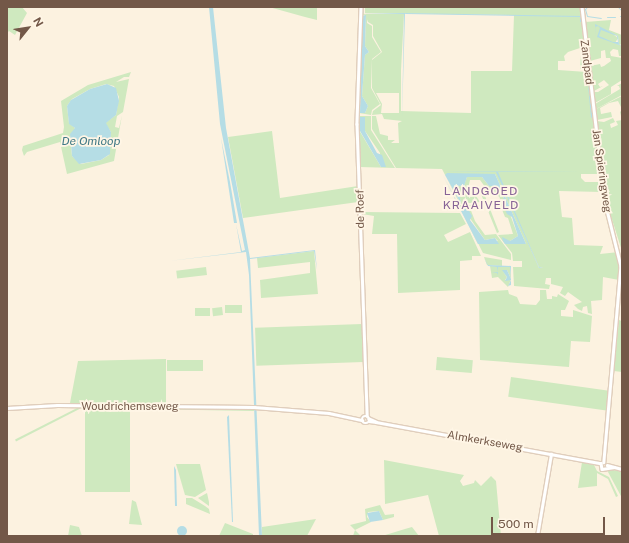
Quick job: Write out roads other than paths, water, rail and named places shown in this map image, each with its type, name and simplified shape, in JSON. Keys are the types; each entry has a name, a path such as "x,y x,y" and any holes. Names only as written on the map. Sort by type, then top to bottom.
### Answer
{"street":[{"name":"de Roef","path":"361,7 358,124 366,411 364,418"},
{"name":"Zandpad","path":"582,7 594,117"},
{"name":"Jan Spieringweg","path":"594,117 606,210 621,258 603,464"},
{"name":"Woudrichemseweg","path":"7,408 58,405 258,407 315,411 364,418"},
{"name":"Almkerkseweg","path":"364,418 364,423 369,420 593,461 622,469"},
{"path":"364,418 369,420"},
{"path":"537,536 551,453"}],"water":[{"path":"209,7 213,7 226,128 250,258 315,250 317,270 314,251 250,259 262,536 259,536 249,275 246,252 169,261 241,252 236,224 242,251 245,250 220,124"},
{"path":"363,7 364,13 405,13 402,120 404,14 363,13"},
{"path":"366,15 365,46 369,52 365,55 362,96 368,106 365,113 360,113 362,16"},
{"path":"595,24 618,36 619,44 622,46 597,37 600,28 598,26 595,27","holes":["601,30 617,36 618,42 613,42 599,36"]},
{"path":"587,75 593,120 591,117"},
{"name":"De Omloop","path":"107,84 116,88 119,101 116,115 106,123 111,132 110,154 101,160 79,164 72,156 70,134 75,128 69,124 67,106 71,100 90,89"},
{"path":"359,117 365,117 365,131 377,153 382,155 386,167 381,167 360,131 360,139"},
{"path":"221,138 230,182 237,223 234,223"},
{"path":"443,171 581,172 498,172 539,267 543,268 539,268 496,172"},
{"path":"447,173 495,174 526,244 505,244 503,241 502,237 510,241 518,236 512,217 507,214 501,201 504,198 493,186 489,186 482,177 467,177 464,186 458,186 461,204 445,175"},
{"path":"442,174 459,206 468,209 472,216 470,220 485,240 495,238 499,244 478,244"},
{"path":"484,258 488,265 511,266 511,279 510,267 498,267 498,272 497,267 488,266"},
{"path":"502,270 507,270 511,279 505,281 507,277"},
{"path":"229,415 233,522 227,417"},
{"path":"174,466 176,470 177,506 175,506"},
{"path":"379,511 383,520 370,522 367,513"},
{"path":"180,526 184,526 187,531 184,536 180,536 177,533 177,529"}],"waterway":[{"path":"587,7 585,9 587,16 601,18"},
{"path":"618,7 622,11"},
{"path":"405,13 580,16 580,21"},
{"path":"607,17 615,17"}],"district":[{"name":"LANDGOED KRAAIVELD","path":"481,199"}]}
